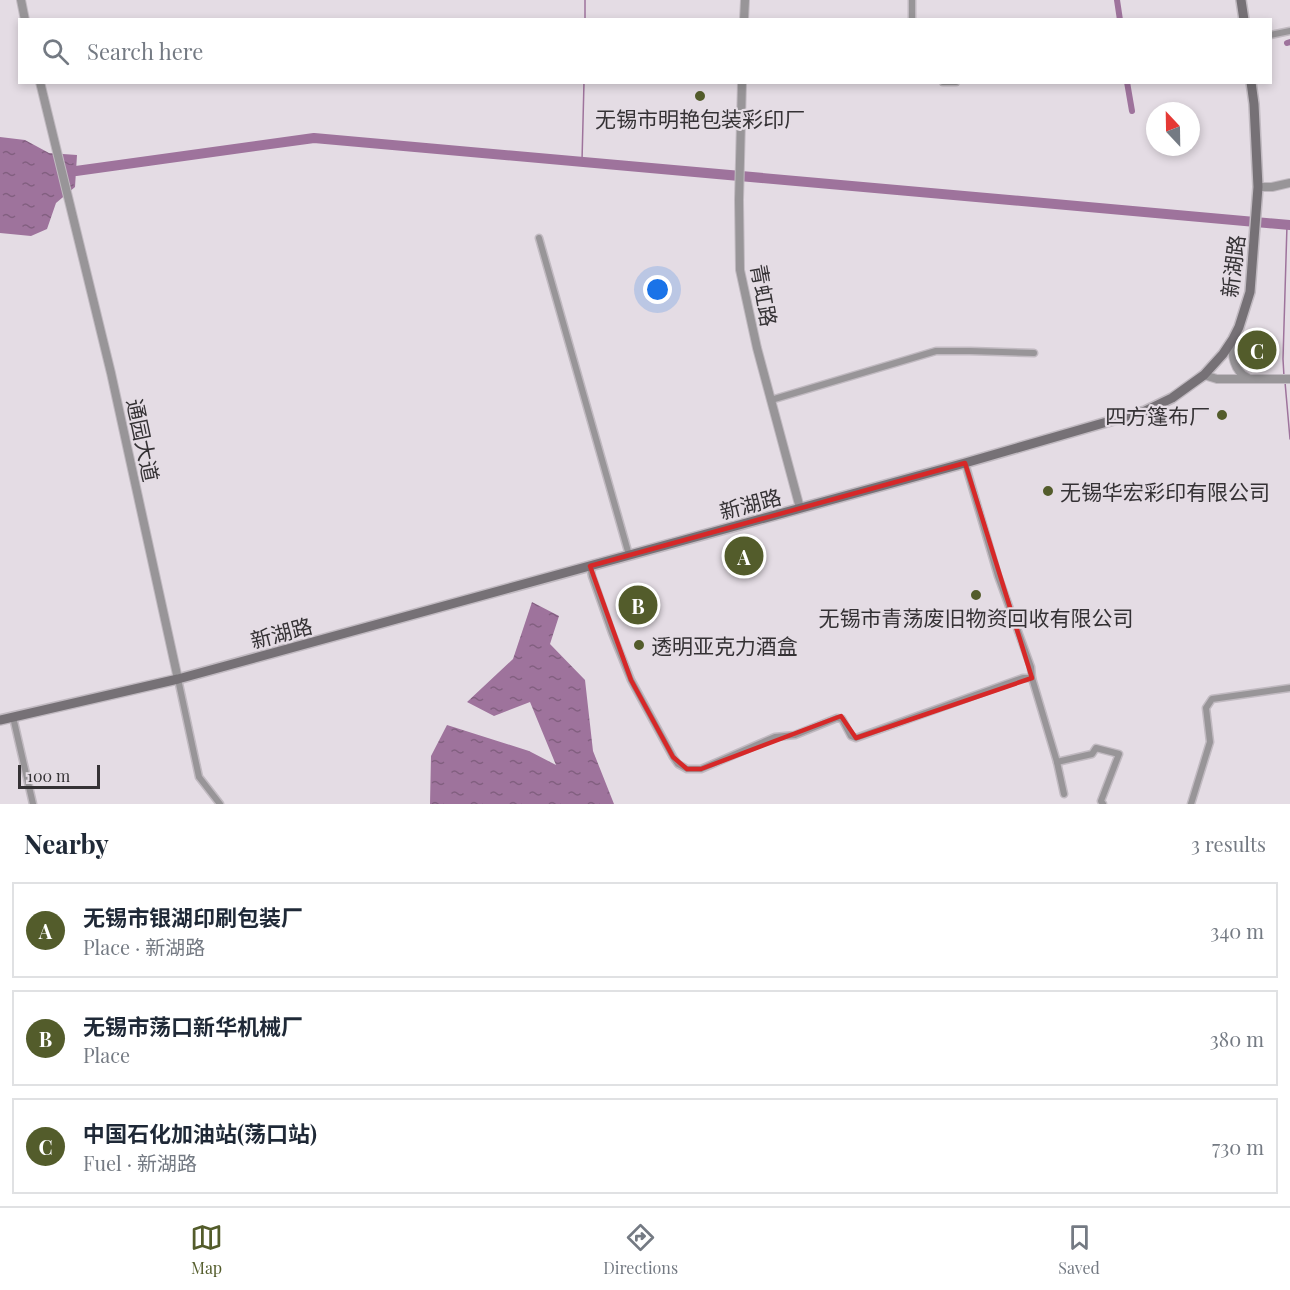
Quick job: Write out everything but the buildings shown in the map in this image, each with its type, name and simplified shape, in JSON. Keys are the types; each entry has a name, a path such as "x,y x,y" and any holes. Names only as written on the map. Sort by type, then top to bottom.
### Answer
{"main road":[{"path":"1241,0 1244,18"},
{"name":"新湖路","path":"0,720 178,679 965,463 1145,411 1172,398 1204,375 1223,354 1239,327 1250,292 1258,187 1251,84"}],"street":[{"path":"21,0 25,18"},
{"path":"744,18 745,0"},
{"path":"912,0 912,18"},
{"path":"1272,35 1290,31"},
{"name":"通园大道","path":"40,84 111,373 178,679"},
{"name":"青虹路","path":"742,84 740,270 757,348 800,508"},
{"path":"1258,187 1290,183"},
{"path":"539,238 629,555"},
{"path":"1233,339 1232,348 1238,370 1241,375 1253,379"},
{"path":"771,400 936,351 1035,353"},
{"path":"1204,375 1217,380 1289,379"},
{"path":"965,463 998,576 1024,647 1064,794"},
{"path":"590,566 612,633 631,680 673,758 687,769 701,769 775,738 795,735 837,718 842,719 851,736 856,738 1023,678 1032,678"},
{"path":"178,679 199,777 220,804"},
{"path":"1191,804 1210,742 1206,708 1212,699 1290,688"},
{"path":"13,717 33,804"},
{"path":"1057,762 1092,754 1096,748 1119,754 1101,801 1103,804"}],"highlighted area":[{"path":"965,463 1032,678 856,738 841,716 701,769 687,769 673,757 631,680 590,566"}],"water":[{"path":"0,137 25,140 49,153 77,155 75,187 56,203 47,229 31,236 0,233"},
{"path":"532,602 559,616 550,644 585,680 593,751 614,804 430,804 431,756 447,725 529,751 556,765 530,702 494,716 467,702 513,659"}],"waterway":[{"path":"585,0 585,18"},
{"path":"1117,0 1120,18"},
{"path":"582,161 584,84"},
{"path":"1127,84 1132,111"},
{"path":"62,169 76,171 314,138 1290,225"},
{"path":"1284,377 1287,225"},
{"path":"1285,382 1290,439"}],"place":[{"name":"无锡市明艳包装彩印厂","path":"700,96"},
{"name":"中国石化加油站(荡口站)","path":"1257,350"},
{"name":"四方篷布厂","path":"1222,415"},
{"name":"无锡华宏彩印有限公司","path":"1048,491"},
{"name":"无锡市银湖印刷包装厂","path":"744,556"},
{"name":"无锡市青荡废旧物资回收有限公司","path":"976,595"},
{"name":"无锡市荡口新华机械厂","path":"638,605"},
{"name":"透明亚克力酒盒","path":"639,645"}]}
